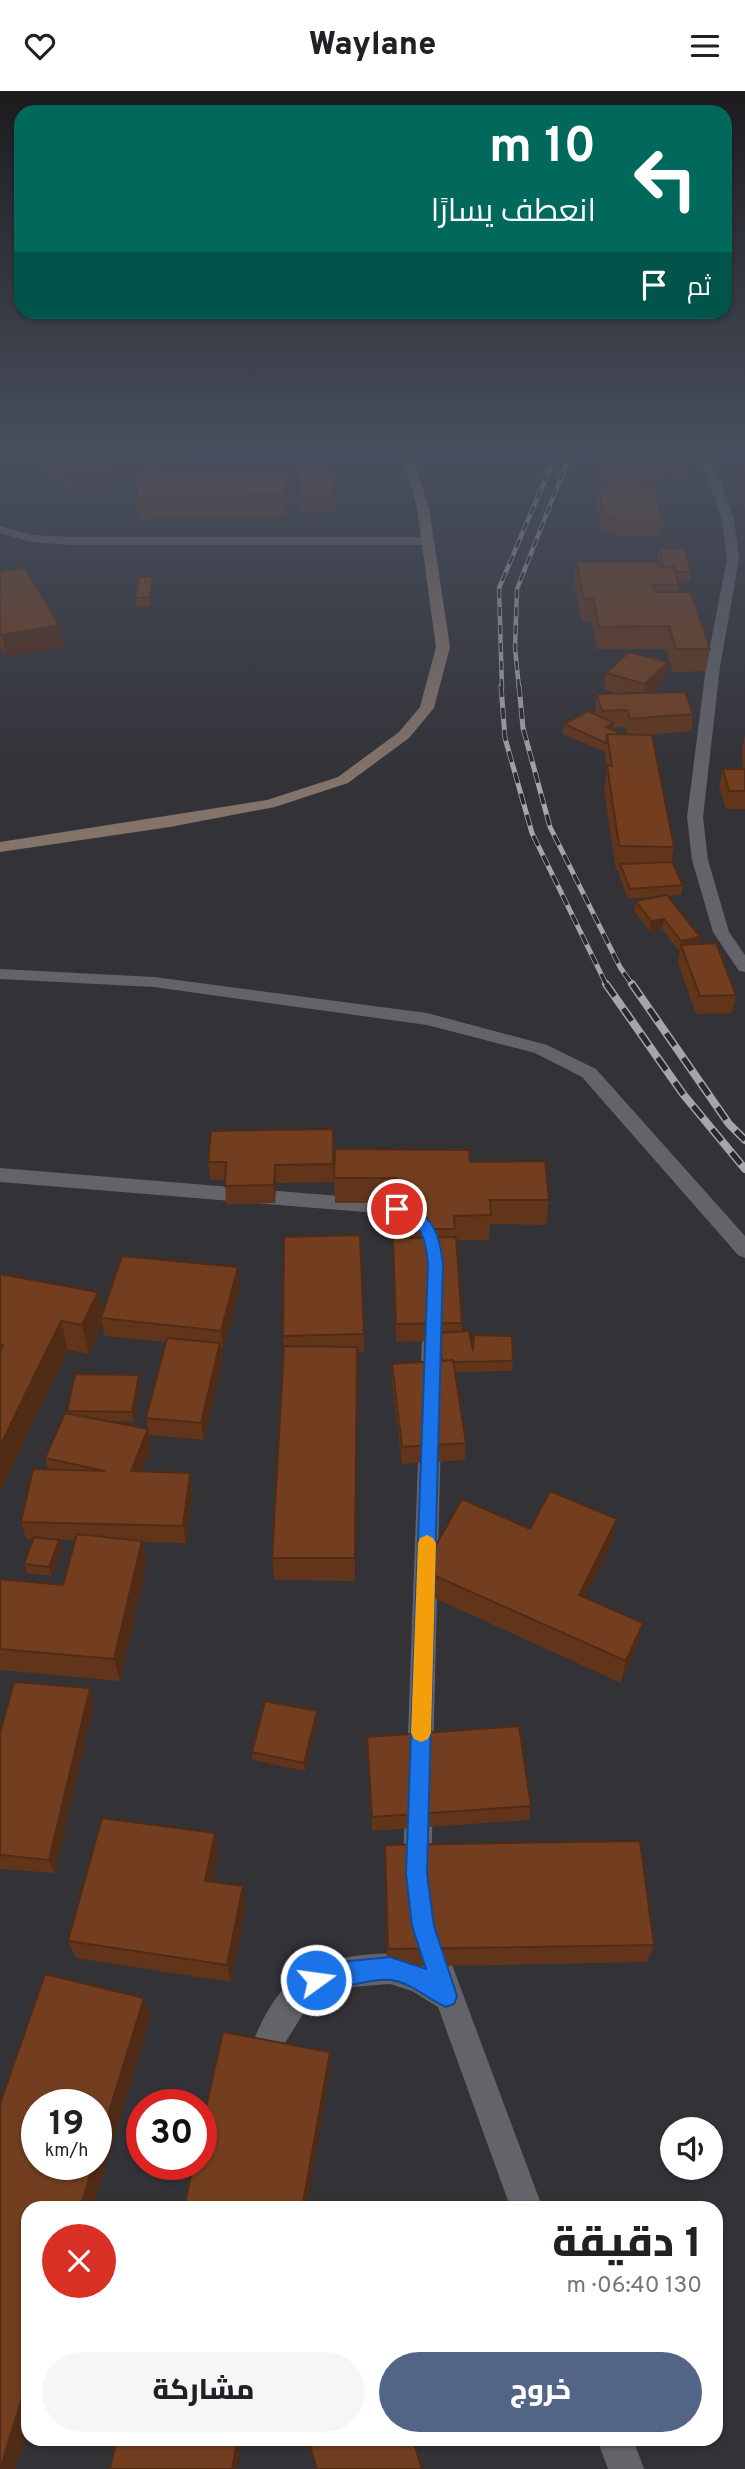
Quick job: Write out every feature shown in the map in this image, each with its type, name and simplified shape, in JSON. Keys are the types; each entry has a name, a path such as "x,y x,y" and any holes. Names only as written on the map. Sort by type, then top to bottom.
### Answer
{"main road":[{"path":"0,847 270,804 343,780 404,735 427,708 443,647 433,563"}],"street":[{"path":"732,563 713,667 695,817 700,860 721,932 745,967"},
{"path":"0,974 181,985 427,1019 541,1049 589,1073 745,1250"},
{"path":"0,1175 65,1178 397,1209 413,1215 432,1238"},
{"path":"435,1292 416,1874 423,1926 446,1996 524,2201"},
{"path":"252,2095 266,2045 292,2003 316,1980 350,1972 390,1969 420,1978 446,1996"},
{"path":"618,2446 626,2469"}],"building":[{"path":"576,563 656,563 658,567 674,567 679,584 653,585 656,592 691,592 710,649 676,649 669,626 599,627 593,599 584,599"},
{"path":"663,563 688,563 691,572 675,572 674,567 664,567"},
{"path":"25,568 59,625 2,635 0,572"},
{"path":"139,577 153,577 150,597 135,598"},
{"path":"629,652 668,662 645,684 606,673"},
{"path":"685,692 693,714 630,719 627,710 602,711 597,694"},
{"path":"588,711 614,723 606,727 622,734 607,734 606,743 564,724"},
{"path":"607,734 652,735 674,847 619,846 607,765 612,766"},
{"path":"723,769 745,769 745,791 729,791"},
{"path":"672,862 683,885 630,889 620,864"},
{"path":"667,895 700,937 681,941 664,919 651,921 636,901"},
{"path":"716,943 736,995 700,996 681,945"},
{"path":"333,1129 333,1164 275,1165 274,1185 225,1186 226,1162 208,1162 211,1131"},
{"path":"335,1149 469,1150 470,1162 545,1161 549,1200 490,1200 491,1215 454,1216 455,1229 398,1229 397,1178 334,1178"},
{"path":"360,1235 364,1334 283,1336 284,1237"},
{"path":"456,1237 462,1323 396,1324 393,1238"},
{"path":"122,1256 238,1267 221,1331 101,1318"},
{"path":"0,1274 98,1292 82,1325 61,1321 0,1446 0,1352 3,1345 0,1345"},
{"path":"469,1331 473,1351 474,1335 512,1336 513,1361 442,1361 438,1333"},
{"path":"167,1338 220,1343 201,1423 146,1418"},
{"path":"284,1346 357,1347 355,1558 272,1558"},
{"path":"453,1360 466,1443 402,1447 392,1364"},
{"path":"75,1374 139,1375 132,1412 67,1411"},
{"path":"65,1413 148,1429 131,1471 190,1473 183,1526 21,1522 33,1469 105,1471 45,1458"},
{"path":"550,1491 617,1519 579,1595 643,1623 626,1661 422,1570 462,1499 530,1529"},
{"path":"77,1534 142,1541 114,1659 0,1649 0,1579 63,1585"},
{"path":"34,1537 59,1540 49,1567 24,1564"},
{"path":"14,1682 90,1688 49,1860 0,1855 0,1733"},
{"path":"265,1701 317,1711 304,1763 252,1752"},
{"path":"519,1726 531,1806 372,1817 367,1737"},
{"path":"102,1818 215,1833 205,1881 243,1886 227,1965 68,1941"},
{"path":"640,1841 654,1945 388,1949 385,1845"},
{"path":"45,1974 144,1998 112,2102 112,2089 21,2089 21,2180 89,2180 82,2201 21,2201 21,2402 0,2469 0,2104"},
{"path":"223,2032 330,2052 303,2201 186,2201 190,2180 217,2180 217,2089 210,2089"},
{"path":"115,2446 236,2446 232,2469 110,2469"},
{"path":"310,2446 417,2446 422,2469 317,2469"}],"railway":[{"path":"502,688 499,588 510,563"},
{"path":"519,688 515,648 517,589 527,563"},
{"path":"501,686 505,738 532,833 606,984"},
{"path":"519,686 523,728 550,827 620,967 633,986"},
{"path":"606,984 683,1094 745,1169"},
{"path":"632,984 729,1124 745,1140"}],"slow traffic":[{"path":"421,1733 427,1543"}],"route":[{"path":"316,1980 350,1972 390,1969 420,1978 446,1996 423,1926 416,1874 435,1264 432,1238 425,1226 413,1215 397,1209"}]}
